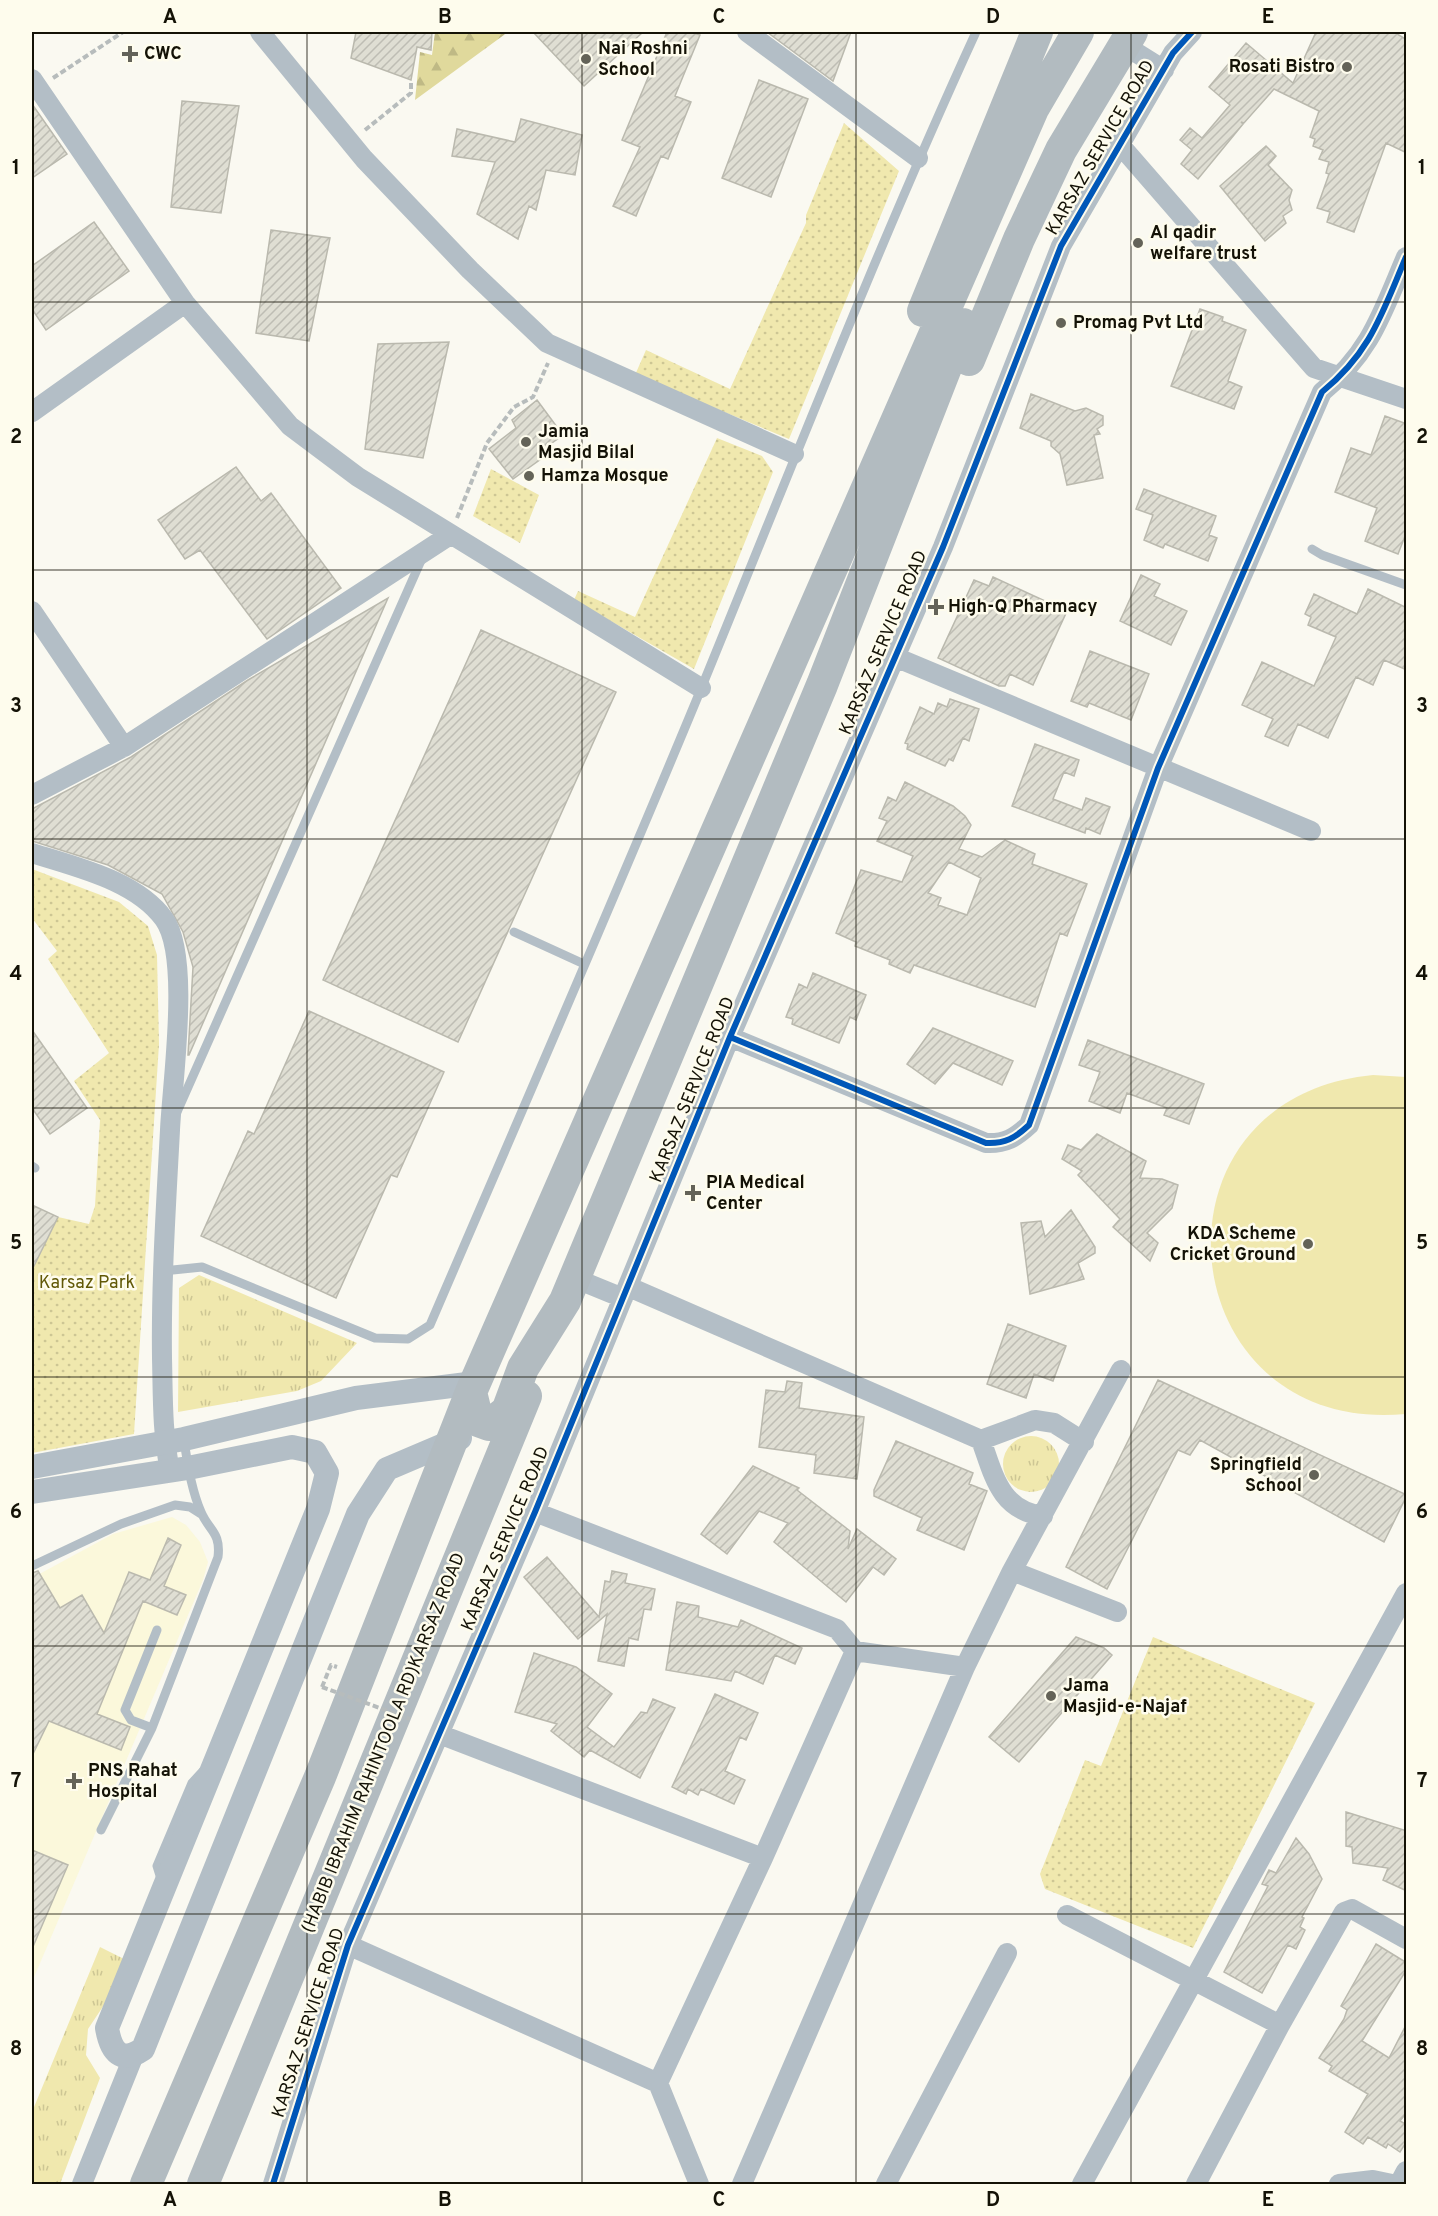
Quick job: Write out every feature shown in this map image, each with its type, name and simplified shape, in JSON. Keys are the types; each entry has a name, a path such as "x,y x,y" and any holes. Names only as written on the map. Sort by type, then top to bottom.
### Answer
{"highway":[{"path":"800,638 857,472 1038,32"},
{"path":"146,2184 320,1777 473,1388 610,1080 800,638 1033,109 1078,32"},
{"path":"473,1388 478,1421 489,1425 507,1411 523,1368 569,1290 822,686 859,624 938,440 1019,239 1118,36"},
{"name":"(HABIB IBRAHIM RAHINTOOLA RD)KARSAZ ROAD","path":"204,2184 569,1290"}],"street":[{"path":"260,32 350,142 470,270 547,343 794,454"},
{"path":"747,32 918,158"},
{"name":"KARSAZ SERVICE ROAD","path":"279,2183 348,1945 535,1512 730,1037 942,547 1061,246 1173,53 1192,32"},
{"path":"1118,36 1164,70"},
{"path":"34,84 184,303 290,426 358,477 701,688"},
{"path":"1121,146 1314,368 1407,399"},
{"path":"730,1037 986,1143 1001,1144 1016,1137 1029,1125 1158,768 1322,392 1340,377 1369,343 1407,257"},
{"path":"32,412 184,303"},
{"path":"32,795 124,747 450,535"},
{"path":"32,611 124,747"},
{"path":"895,657 1311,831"},
{"path":"32,854 115,882 150,903 166,921 177,960 178,1032 170,1127 163,1271 174,1441 179,1470"},
{"path":"569,1290 626,1293 981,1440 1035,1420 1054,1423 1084,1442"},
{"path":"742,2184 965,1667 1012,1571 1121,1370"},
{"path":"32,1467 174,1441 356,1398 473,1388"},
{"path":"32,1491 179,1470 292,1447 315,1452 327,1473 318,1509 107,2028 109,2042 116,2052 124,2056 134,2055 144,2049 358,1514 387,1469 489,1425"},
{"path":"981,1440 1000,1489 1011,1504 1029,1514 1043,1516"},
{"path":"535,1512 837,1629 855,1651 965,1667"},
{"path":"1012,1571 1117,1612"},
{"path":"1082,2184 1407,1593"},
{"path":"658,2083 763,1858 855,1651"},
{"path":"439,1734 763,1858"},
{"path":"1196,2184 1280,2025 1344,1912 1352,1910 1407,1939"},
{"path":"1067,1916 1280,2025"},
{"path":"348,1945 658,2083 699,2184"},
{"path":"886,2184 1006,1953"},
{"path":"82,2184 134,2055"},
{"path":"1399,2184 1407,2171"},
{"path":"1339,2184 1379,2183"}],"lane":[{"path":"163,1271 202,1267 375,1338 408,1339 430,1325 701,688 794,454 918,158 976,32"},
{"path":"1312,549 1322,555 1407,585"},
{"path":"170,1127 425,551"},
{"path":"514,932 584,964"},
{"path":"101,1830 152,1728 218,1557 219,1545 216,1534 201,1514 179,1470"},
{"path":"32,1566 120,1524 175,1505 190,1508 201,1514"},
{"path":"152,1728 131,1720 125,1710 157,1630"}],"path":[{"path":"34,84 123,32"},
{"path":"350,142 411,93 411,80"},
{"path":"450,535 487,443 514,407 533,397 555,347"},
{"path":"331,1665 322,1687 410,1719"}],"shaded area":[{"name":"PNS Rahat Hospital","path":"172,1517 186,1525 200,1542 208,1562 203,1580 32,1982 32,1578 113,1534"}],"green space":[{"path":"435,32 508,32 415,100 420,52 432,55"},
{"path":"844,123 899,171 789,439 635,375 646,350 730,389 806,223 806,215"},
{"path":"717,438 762,456 773,472 694,669 574,600 578,591 635,617"},
{"path":"491,469 539,495 520,543 473,516"},
{"name":"Karsaz Park","path":"32,869 119,902 148,926 157,955 159,1044 134,1434 32,1453 32,1270 58,1217 89,1224 95,1206 100,1120 74,1081 109,1053 48,959 57,951 32,918"},
{"name":"KDA Scheme Cricket Ground","path":"1373,1075 1406,1077 1406,1414 1327,1407 1268,1374 1229,1323 1212,1262 1217,1198 1245,1141 1296,1097"},
{"path":"199,1275 357,1343 321,1381 297,1391 178,1412 179,1288"},
{"path":"1025,1436 1037,1436 1047,1440 1055,1448 1059,1464 1055,1480 1047,1488 1037,1492 1025,1492 1015,1488 1007,1480 1003,1470 1003,1458 1007,1448 1015,1440"},
{"path":"1153,1637 1315,1703 1193,1948 1045,1889 1040,1874 1085,1760 1101,1766"},
{"path":"100,1947 132,1963 88,2029 86,2055 100,2078 60,2184 32,2184 32,2112"}],"building":[{"path":"356,32 432,32 431,50 417,47 411,80 351,58"},
{"name":"Nai Roshni School","path":"533,32 643,32 584,86"},
{"path":"667,32 691,32 700,35 675,96 691,102 668,159 661,156 636,216 613,206 640,147 622,140"},
{"path":"767,32 851,32 833,81"},
{"path":"1316,32 1394,32 1407,40 1407,153 1386,143 1354,232 1327,222 1330,212 1317,208 1329,174 1326,173 1329,162 1319,159 1323,150 1313,146 1315,139 1310,137 1319,111 1274,89 1244,123 1241,122 1243,124 1198,179 1181,164 1192,150 1180,140 1190,128 1202,138 1230,105 1209,87 1246,43 1293,83"},
{"path":"759,80 808,99 771,197 722,178"},
{"path":"182,101 239,106 221,213 171,207"},
{"path":"32,104 67,154 32,178"},
{"path":"521,119 582,135 575,175 546,170 536,210 529,206 518,239 477,214 495,162 452,156 457,129 515,142"},
{"path":"1266,146 1276,156 1268,165 1292,190 1289,200 1292,210 1283,216 1286,223 1265,241 1220,186"},
{"path":"94,222 129,271 46,330 32,309 32,266"},
{"path":"271,230 330,238 309,341 256,333"},
{"path":"1200,309 1223,317 1222,321 1246,330 1228,381 1242,387 1234,409 1171,386"},
{"path":"449,342 423,458 365,449 378,344"},
{"path":"1031,394 1075,411 1086,408 1103,416 1103,425 1097,429 1100,434 1094,435 1103,478 1067,485 1060,454 1051,446 1051,441 1020,428"},
{"name":"Jamia Masjid Bilal","path":"537,400 563,435 538,453 541,459 513,479 489,449 516,428 512,420"},
{"path":"1385,416 1407,424 1407,531 1398,554 1365,541 1377,508 1335,492 1351,448 1371,455"},
{"path":"236,467 261,501 271,493 341,588 267,639 200,550 185,559 158,520"},
{"path":"1144,489 1216,516 1209,535 1217,538 1208,561 1165,544 1163,548 1144,540 1153,515 1136,509"},
{"path":"1141,575 1160,584 1154,596 1187,611 1171,645 1120,621"},
{"path":"993,577 1067,611 1033,685 1010,674 1005,686 999,686 938,658 974,580 989,586"},
{"path":"1368,589 1407,608 1407,670 1384,660 1373,685 1356,677 1328,738 1298,724 1288,746 1265,736 1273,719 1242,705 1262,662 1314,686 1336,637 1308,625 1311,617 1305,614 1314,594 1357,614"},
{"path":"388,598 188,1055 193,967 183,932 162,894 108,865 32,841 32,809 131,757 248,680"},
{"path":"481,630 616,692 458,1042 323,980"},
{"path":"1090,651 1149,674 1131,720 1089,703 1087,707 1071,701"},
{"path":"950,699 979,709 969,741 963,738 953,761 949,759 945,766 907,749 908,744 905,743 920,707 934,714 938,703 947,707"},
{"path":"1035,744 1079,760 1074,776 1064,772 1053,799 1082,810 1086,798 1110,807 1100,834 1086,828 1085,833 1012,806"},
{"path":"905,782 953,806 965,816 971,825 959,849 982,857 1005,840 1035,854 1032,864 1087,884 1067,936 1060,933 1035,1007 914,965 910,973 889,964 890,960 855,946 856,942 836,933 861,870 902,882 913,856 877,841 887,821 879,818 888,797 896,801","holes":["949,862 981,878 967,915 938,905 941,898 928,893"]},
{"path":"813,973 866,995 856,1020 850,1017 839,1043 792,1024 793,1019 786,1017 799,984 807,988"},
{"path":"309,1011 444,1072 397,1177 391,1175 336,1298 201,1236 248,1131 254,1134"},
{"path":"933,1028 1013,1061 1002,1085 953,1063 935,1084 907,1064"},
{"path":"32,1030 87,1108 50,1134 32,1108"},
{"path":"1088,1040 1204,1084 1189,1124 1164,1115 1167,1108 1127,1093 1120,1113 1089,1101 1100,1072 1079,1065"},
{"path":"1097,1134 1146,1161 1140,1178 1162,1179 1178,1185 1172,1208 1147,1233 1158,1243 1150,1261 1113,1227 1120,1219 1078,1175 1082,1171 1062,1159 1068,1145 1081,1150"},
{"path":"32,1205 58,1217 32,1270"},
{"path":"1071,1210 1095,1247 1095,1253 1078,1263 1084,1279 1030,1294 1021,1223 1041,1221 1045,1237"},
{"path":"1008,1324 1066,1346 1053,1381 1034,1374 1026,1398 987,1384"},
{"name":"Springfield School","path":"1158,1380 1407,1495 1384,1542 1200,1440 1190,1455 1178,1450 1107,1589 1066,1567"},
{"path":"787,1381 802,1383 799,1408 864,1417 857,1479 814,1473 816,1455 759,1447 766,1390 785,1392"},
{"path":"896,1441 973,1473 969,1484 987,1491 964,1550 917,1530 922,1518 874,1496 874,1490"},
{"path":"753,1466 799,1488 797,1490 850,1531 848,1549 857,1529 896,1559 884,1575 873,1567 846,1602 774,1542 788,1523 759,1511 727,1554 701,1534"},
{"path":"168,1538 181,1545 164,1586 186,1595 177,1615 143,1601 97,1714 130,1727 121,1750 49,1721 32,1756 32,1573 38,1571 60,1608 82,1595 104,1633 129,1572 150,1580"},
{"path":"547,1557 599,1617 605,1581 610,1582 612,1571 627,1574 625,1583 655,1589 651,1610 644,1609 638,1640 629,1638 624,1666 598,1661 607,1614 578,1639 524,1577"},
{"path":"677,1602 699,1606 698,1617 738,1627 741,1620 802,1648 795,1664 775,1655 763,1684 735,1671 731,1681 666,1670"},
{"name":"Jama Masjid-e-Najaf","path":"1076,1637 1104,1648 1112,1655 1019,1762 989,1737"},
{"path":"534,1653 576,1667 612,1694 587,1727 614,1747 641,1712 647,1713 653,1699 675,1708 640,1778 590,1750 584,1757 551,1731 557,1724 515,1712"},
{"path":"715,1694 758,1713 746,1740 740,1737 725,1771 745,1780 734,1804 701,1789 698,1795 688,1789 686,1794 672,1787"},
{"path":"1346,1812 1407,1831 1407,1891 1383,1880 1388,1868 1353,1863 1352,1847 1346,1846"},
{"path":"1296,1838 1309,1854 1322,1879 1302,1917 1304,1918 1300,1927 1305,1930 1296,1949 1288,1945 1262,1993 1224,1972 1268,1886 1262,1884 1269,1870 1276,1873"},
{"path":"32,1850 68,1865 32,1949"},
{"path":"1376,1944 1407,1963 1407,1969 1362,2041 1389,2058 1407,2023 1407,2112 1400,2121 1407,2125 1407,2141 1400,2152 1388,2144 1386,2148 1368,2137 1363,2144 1345,2132 1368,2094 1329,2071 1332,2066 1319,2058 1344,2019 1347,2010 1341,2006"}],"cycle path":[{"path":"273,2184 348,1945 535,1512 730,1037 943,547 1061,246 1173,53 1192,32"},
{"path":"730,1037 986,1143 1009,1139 1029,1125 1158,768 1322,392 1339,377 1364,346 1382,314 1406,257"}],"place":[{"name":"CWC","path":"130,54"},
{"name":"Nai Roshni School","path":"586,59"},
{"name":"Rosati Bistro","path":"1347,67"},
{"name":"Al qadir welfare trust","path":"1138,243"},
{"name":"Promag Pvt Ltd","path":"1061,323"},
{"name":"Jamia Masjid Bilal","path":"526,442"},
{"name":"Hamza Mosque","path":"529,476"},
{"name":"High-Q Pharmacy","path":"936,607"},
{"name":"PIA Medical Center","path":"693,1193"},
{"name":"KDA Scheme Cricket Ground","path":"1308,1244"},
{"name":"Springfield School","path":"1314,1475"},
{"name":"Jama Masjid-e-Najaf","path":"1051,1696"},
{"name":"PNS Rahat Hospital","path":"74,1781"}]}
